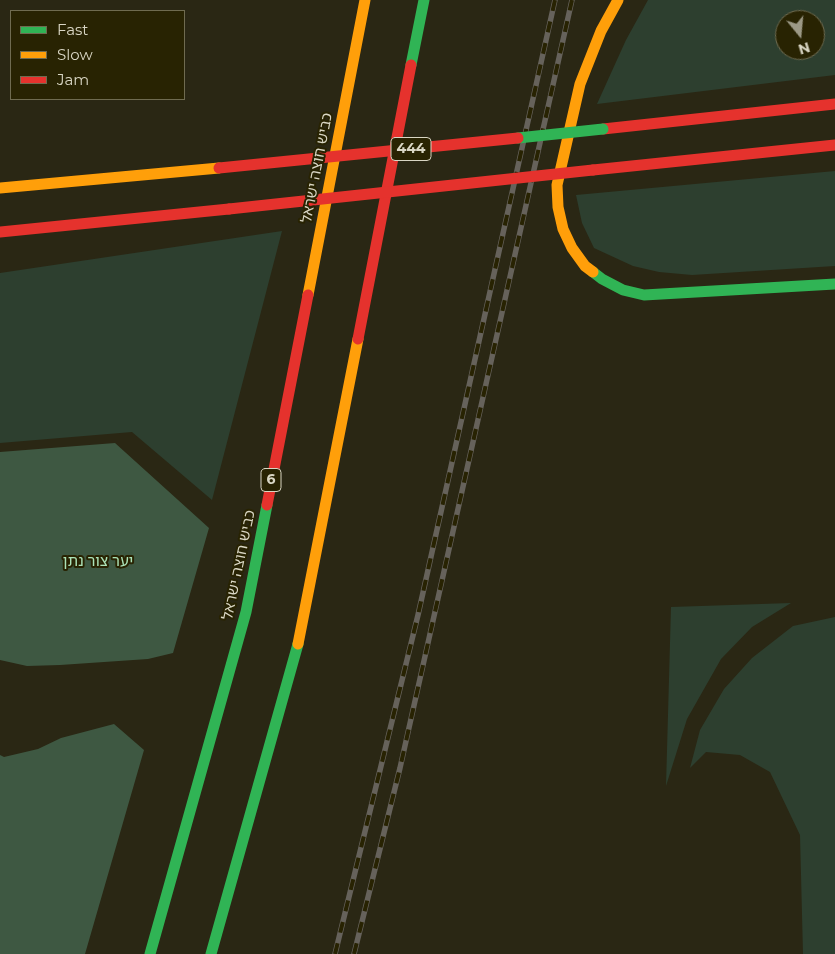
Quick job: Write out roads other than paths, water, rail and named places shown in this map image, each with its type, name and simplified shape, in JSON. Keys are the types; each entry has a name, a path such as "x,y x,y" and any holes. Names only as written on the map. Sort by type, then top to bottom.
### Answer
{"main road":[{"name":"כביש חוצה ישראל","path":"150,954 246,612 365,0"},
{"path":"211,954 300,637 424,0"},
{"path":"618,0 601,31 580,84 557,185 558,207 563,229 572,248 585,266 602,279 623,290 644,295 835,284"},
{"name":"444","path":"0,188 219,168 835,104"},
{"path":"0,232 835,145"}],"railway":[{"path":"335,954 418,615 555,0"},
{"path":"354,954 400,768 572,0"}],"park label":[{"name":"יער צור נתן","path":"98,562"}]}
